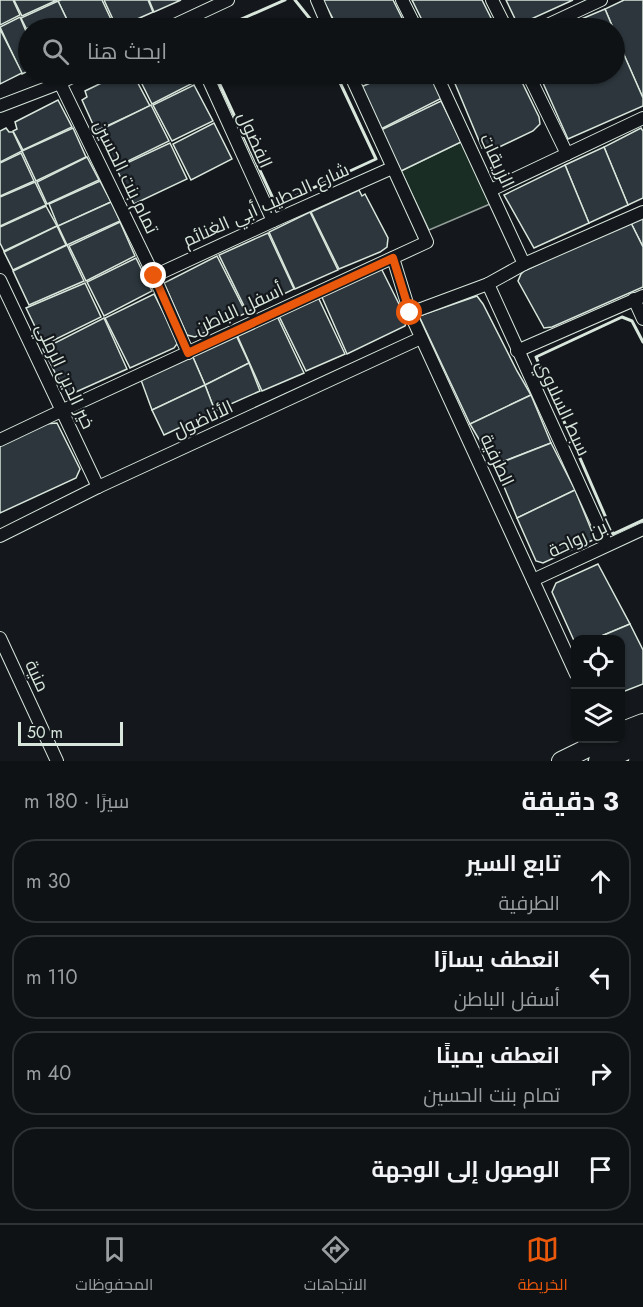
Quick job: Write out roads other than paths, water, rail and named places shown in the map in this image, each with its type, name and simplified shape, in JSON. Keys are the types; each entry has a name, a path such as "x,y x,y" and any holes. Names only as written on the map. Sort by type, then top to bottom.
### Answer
{"highway":[{"path":"625,742 643,741"}],"main road":[{"path":"625,733 643,723"},
{"path":"561,761 606,743"}],"street":[{"path":"197,18 228,0"},
{"path":"317,0 325,18"},
{"path":"402,0 411,18"},
{"path":"492,0 501,18"},
{"path":"562,18 601,0"},
{"path":"0,106 57,84"},
{"name":"تمام بنت الحسين","path":"60,84 154,276 188,353"},
{"name":"الفضول","path":"211,84 273,221"},
{"path":"354,84 392,168"},
{"name":"الزريقات","path":"441,84 524,264"},
{"path":"533,84 567,154"},
{"path":"491,190 643,118"},
{"name":"شارع الحطيب أبي الغنائم","path":"154,276 392,168"},
{"name":"أسفل الباطن","path":"0,440 427,242 392,168"},
{"path":"410,313 488,284 524,264 643,212"},
{"name":"الطرفية","path":"393,258 410,313 571,663"},
{"name":"خير الدين الرملي","path":"0,280 98,488"},
{"name":"سبط السلاوي","path":"488,284 607,545"},
{"path":"518,351 639,297 643,318"},
{"name":"الأناضول","path":"0,536 421,338"},
{"name":"ابن رواحة","path":"533,580 643,529"},
{"name":"منية","path":"0,638 57,761"}]}
